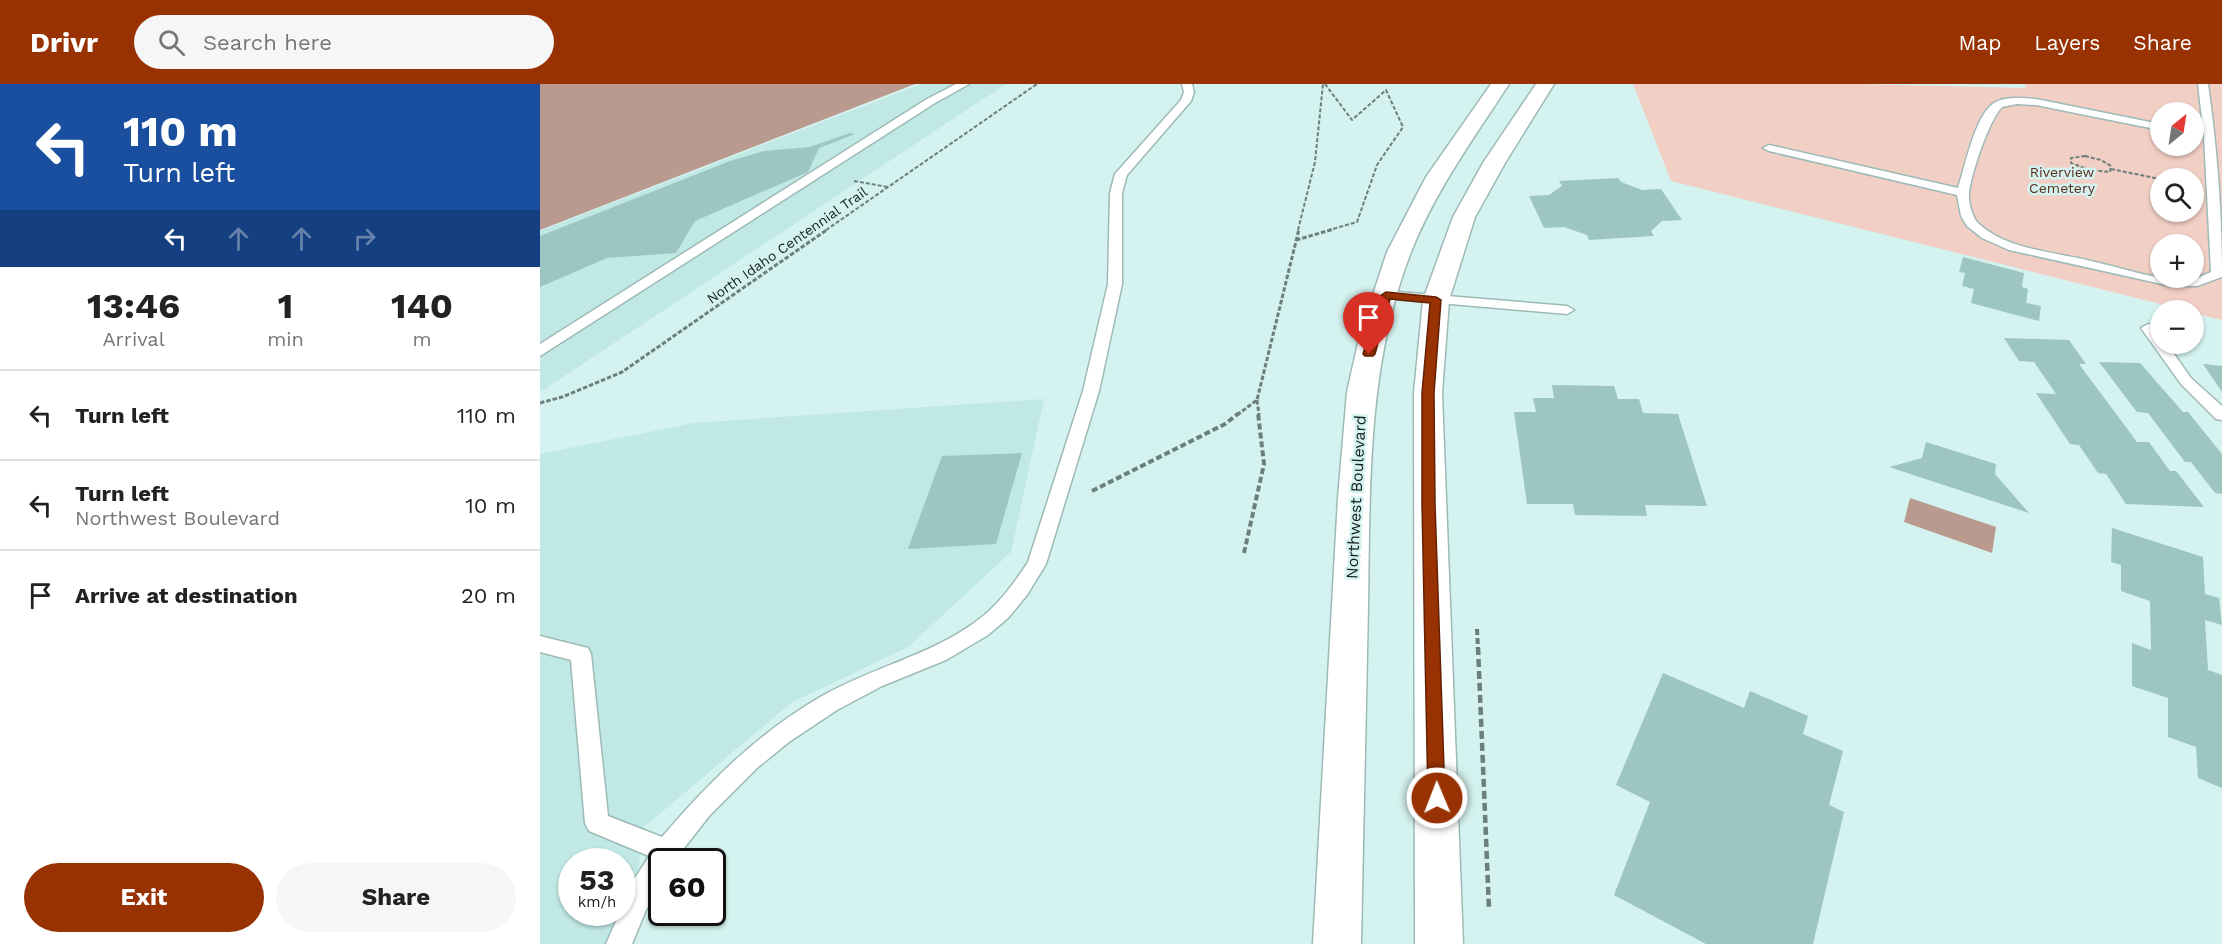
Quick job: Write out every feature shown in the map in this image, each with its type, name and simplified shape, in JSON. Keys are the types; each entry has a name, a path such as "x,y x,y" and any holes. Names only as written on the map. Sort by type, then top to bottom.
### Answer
{"main road":[{"name":"Northwest Boulevard","path":"1337,944 1354,498 1361,392 1373,334 1399,252 1437,177 1500,84"},
{"path":"1439,944 1428,482 1428,393 1436,300 1464,217 1494,163 1545,84"}],"lane":[{"path":"540,351 931,101 964,84"},
{"path":"668,848 702,807 749,761 781,735 829,704 875,680 939,654 981,629 1001,612 1020,590 1037,564 1091,391 1115,284 1116,193 1121,174 1186,101 1189,92 1187,84"},
{"path":"2150,125 2036,102 2022,101 1999,105 1988,118 1963,193 1966,214 1972,225 1987,236 2010,245 2150,279 2199,282 2218,273 2211,137 2203,84"},
{"path":"1769,148 1963,193"},
{"path":"1386,296 1567,310"},
{"path":"2148,328 2186,381 2222,415"},
{"path":"540,644 581,654 597,823 659,848"},
{"path":"619,944 637,900 648,881"}],"path":[{"name":"North Idaho Centennial Trail","path":"540,403 562,397 622,372 1037,84"},
{"path":"1244,553 1264,464 1257,400 1315,162 1324,84"},
{"path":"1296,240 1357,222 1377,165 1403,128 1386,90 1352,120 1324,84"},
{"path":"2085,156 2100,160 2111,166 2110,169 2110,172 2098,173 2084,170 2071,163 2071,158 2085,156"},
{"path":"2110,169 2150,177"},
{"path":"860,182 888,187"},
{"path":"1053,511 1226,424 1257,400"},
{"path":"1476,618 1489,909"}],"shaded area":[{"path":"540,84 915,84 540,230"},
{"path":"921,84 1006,84 540,392 540,231"},
{"path":"1044,399 1011,552 908,647 791,703 644,827 636,886 636,848 558,848 558,926 630,926 628,944 540,944 540,454 694,423"},
{"path":"1910,498 1996,527 1992,553 1904,522"}],"green space":[{"name":"Riverview Cemetery","path":"1633,84 1856,84 2025,88 2026,84 2222,84 2222,320 2204,316 2204,300 2150,301 1671,181"}],"building":[{"path":"850,133 855,134 819,148 808,172 695,221 676,253 607,258 540,287 540,236 730,161 764,151 810,147"},
{"path":"1618,178 1621,182 1642,190 1661,189 1682,220 1662,221 1651,231 1654,236 1589,240 1587,235 1564,227 1544,228 1529,196 1549,195 1562,186 1559,181"},
{"path":"1963,257 2024,273 2022,287 2028,289 2026,303 2041,306 2039,321 1971,303 1974,289 1962,286 1965,273 1959,272"},
{"path":"2004,338 2069,340 2086,364 2079,364 2137,442 2149,442 2170,471 2176,471 2204,507 2126,504 2106,474 2098,473 2079,445 2070,444 2036,393 2056,394 2034,362 2019,361"},
{"path":"2099,362 2140,363 2183,412 2188,412 2222,454 2222,494 2215,493 2191,462 2185,462 2148,413 2137,412"},
{"path":"2203,364 2222,366 2222,392"},
{"path":"1552,385 1614,386 1618,399 1639,399 1643,413 1678,414 1707,506 1645,505 1647,516 1575,515 1573,504 1527,504 1514,412 1536,412 1533,398 1554,398"},
{"path":"1926,442 1996,464 1995,474 2029,513 1889,467 1922,458"},
{"path":"1022,453 996,544 908,549 942,456"},
{"path":"2112,528 2203,557 2205,594 2219,598 2222,625 2205,620 2208,670 2222,675 2222,788 2198,778 2196,747 2168,737 2168,698 2132,686 2132,643 2151,650 2150,601 2121,591 2121,565 2111,562"},
{"path":"1663,673 1744,708 1750,691 1808,716 1803,734 1843,751 1829,805 1844,812 1813,944 1706,944 1614,895 1650,802 1616,785"}],"route":[{"path":"1369,354 1386,296 1436,300 1428,393 1437,798"}]}
